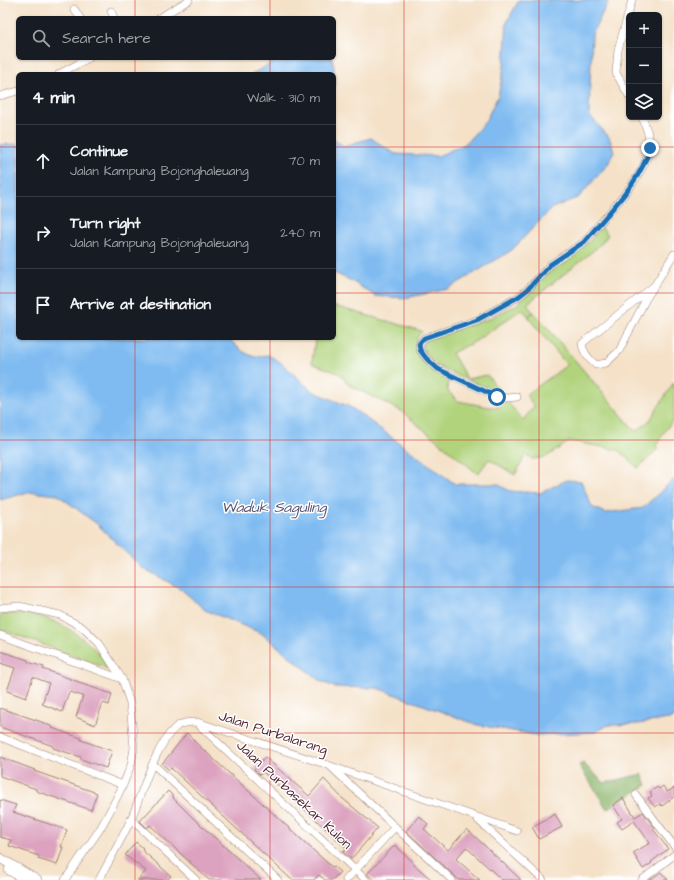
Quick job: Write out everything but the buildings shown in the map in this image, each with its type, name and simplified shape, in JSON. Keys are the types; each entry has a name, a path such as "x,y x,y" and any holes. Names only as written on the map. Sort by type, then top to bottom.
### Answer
{"street":[{"path":"162,16 189,0"},
{"path":"626,91 616,73 618,50 632,0"},
{"path":"74,9 79,16"},
{"path":"110,11 113,16"},
{"path":"63,72 85,60"},
{"path":"0,96 16,92"},
{"path":"517,397 497,397 438,369 426,358 420,350 419,344 424,338 477,320 518,297 527,290 551,264 584,242 632,184 646,161 650,148 649,136 643,120"},
{"path":"655,285 582,344 583,349 590,360 596,365 606,363 619,351 655,285 674,254"},
{"path":"0,608 19,606 60,615 82,627 99,643 122,679 130,703 134,748 131,765 123,785 100,829 65,880"},
{"path":"0,636 122,679"},
{"name":"Jalan Purbalarang","path":"99,880 131,819 153,764 168,737 177,726 189,722 197,722 328,765 516,831"},
{"name":"Jalan Purbasekar Kulon","path":"197,722 366,880"},
{"path":"0,737 123,785"},
{"path":"153,764 278,880"},
{"path":"328,765 452,880"},
{"path":"636,795 674,846"},
{"path":"475,817 543,880"},
{"path":"131,819 196,880"},
{"path":"346,880 395,827"},
{"path":"642,880 674,855"},
{"path":"0,858 37,880"},
{"path":"0,865 25,880"}],"green space":[{"path":"601,227 608,235 599,246 527,304 533,312 528,316 522,309 476,341 452,353 467,379 487,375 504,396 439,367 425,353 422,344 427,339 486,320 516,305 552,270 589,242"},
{"path":"336,307 422,331 417,338 416,345 418,351 427,362 449,379 447,390 458,401 489,407 501,407 506,400 523,420 534,406 526,395 567,365 528,317 534,312 636,432 650,420 674,382 674,419 656,446 658,449 638,468 618,450 570,441 546,457 532,459 526,455 515,475 489,459 478,474 401,411 349,385 340,374 312,363 315,340 336,340"},
{"path":"8,614 38,616 51,620 71,630 97,652 109,669 0,629 0,615"},
{"path":"583,763 604,783 642,774 647,785 607,809 579,765"}],"water":[{"path":"519,0 609,0 592,34 589,115 609,137 614,151 608,164 579,197 552,208 512,250 448,289 405,298 375,296 350,280 336,274 336,141 343,146 371,138 395,154 438,156 465,144 485,122 498,96 504,67 507,22"},
{"path":"277,60 332,60 334,72 256,72"},
{"name":"Waduk Saguling","path":"16,144 16,340 231,340 242,351 254,357 268,355 280,362 312,391 352,408 455,484 497,484 510,491 540,493 567,480 581,481 592,507 605,513 643,508 674,479 674,718 638,724 608,725 596,732 536,735 478,725 377,688 334,687 320,681 261,633 205,610 181,589 141,567 97,524 58,495 29,492 0,500 0,145"}],"route":[{"path":"497,397 438,369 426,358 420,350 419,344 424,338 477,320 518,297 527,290 551,264 584,242 632,184 643,167 650,148"}]}
